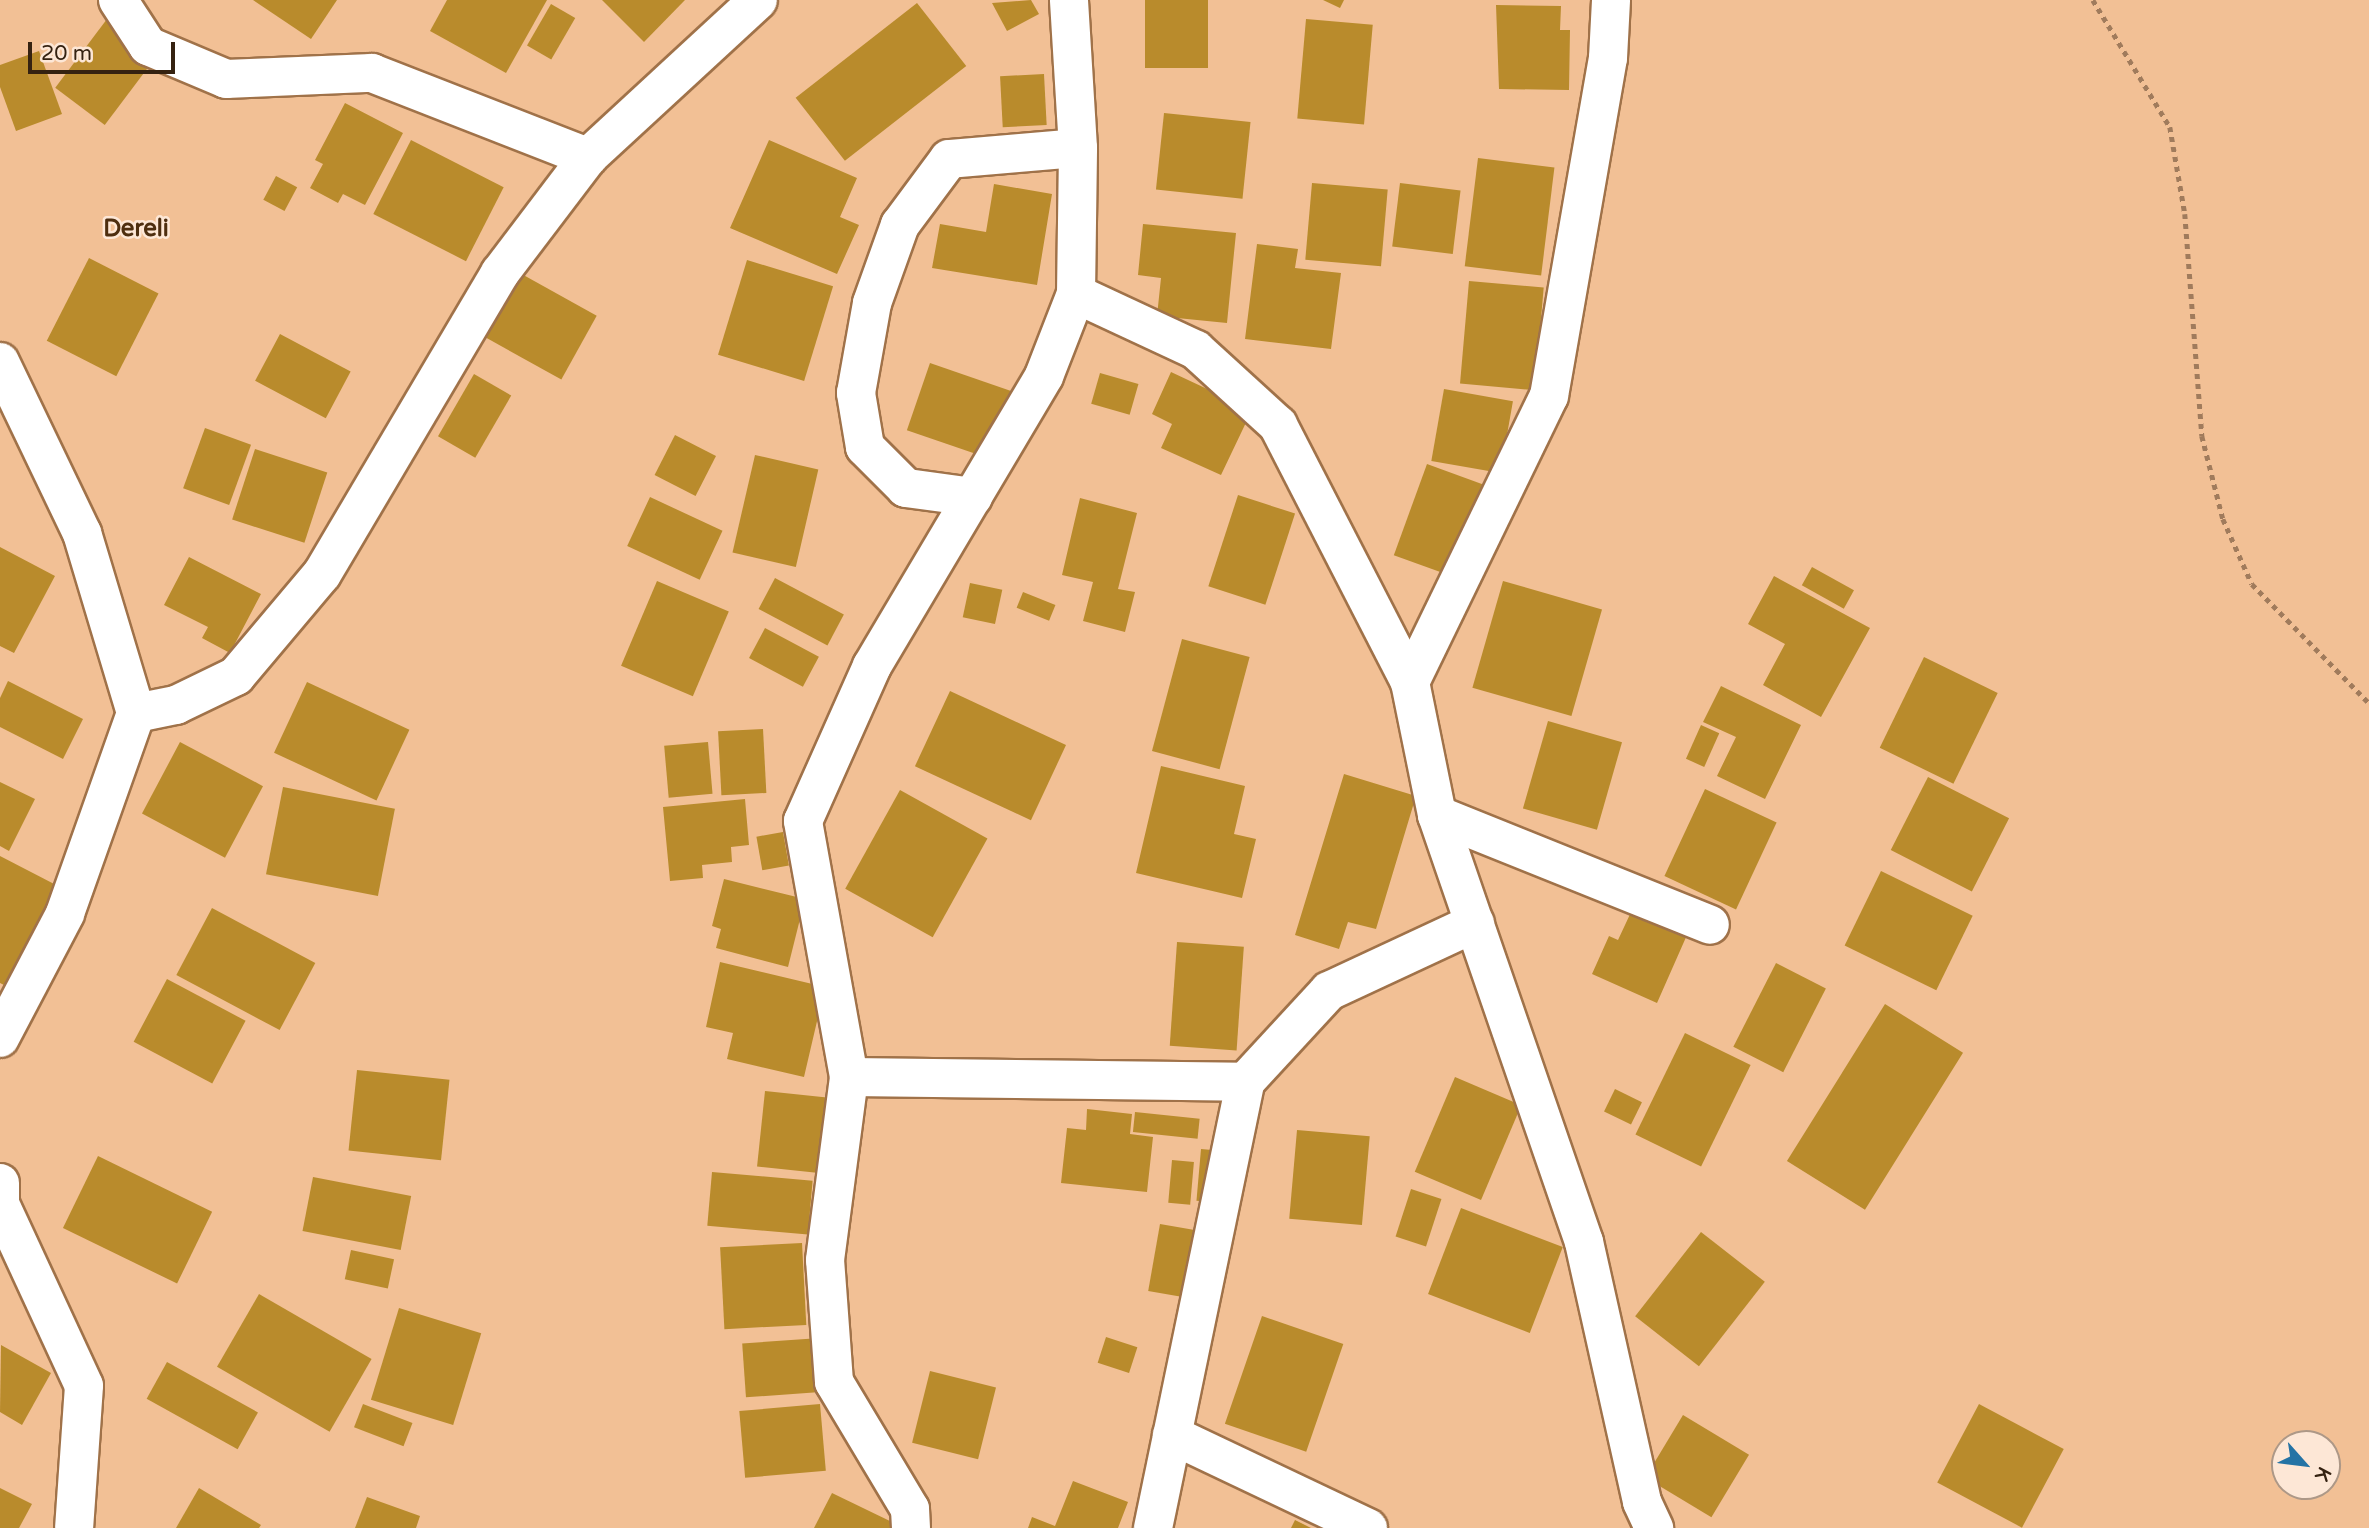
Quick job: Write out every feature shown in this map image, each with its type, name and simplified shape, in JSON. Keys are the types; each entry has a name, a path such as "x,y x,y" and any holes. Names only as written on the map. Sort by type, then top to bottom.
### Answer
{"street":[{"path":"118,0 148,46 226,79 372,74 588,157"},
{"path":"136,713 176,705 236,676 322,574 500,273 588,157 758,0"},
{"path":"911,1528 910,1509 834,1382 825,1260 849,1077 803,821 872,666 1044,376 1076,294 1079,148 1069,0"},
{"path":"1410,682 1549,397 1608,58 1611,0"},
{"path":"973,497 906,488 865,447 856,393 872,303 900,225 948,159 1079,148"},
{"path":"1076,294 1196,350 1278,425 1410,682 1437,815 1584,1242 1642,1503 1654,1528"},
{"path":"0,362 82,533 136,713 65,914 0,1038"},
{"path":"1437,815 1710,925"},
{"path":"1153,1528 1245,1082 1329,991 1475,923"},
{"path":"849,1077 1245,1082"},
{"path":"0,1183 1,1204 84,1386 74,1528"},
{"path":"1172,1435 1368,1528"}],"path":[{"path":"2093,0 2170,127 2185,214 2202,436 2223,519 2252,584 2369,703"}],"building":[{"path":"253,0 337,0 311,39"},
{"path":"447,0 547,0 506,73 430,31"},
{"path":"602,0 685,0 644,42"},
{"path":"1031,0 1039,14 1007,31 992,3"},
{"path":"1145,0 1208,0 1208,68 1145,68"},
{"path":"1323,0 1344,0 1340,8"},
{"path":"917,3 966,66 845,161 796,98"},
{"path":"551,4 575,18 551,60 527,46"},
{"path":"1496,5 1561,6 1560,30 1570,30 1569,90 1499,89"},
{"path":"107,19 157,56 105,125 55,88"},
{"path":"1306,19 1373,25 1364,124 1297,119"},
{"path":"39,51 62,114 16,131 0,87 0,65"},
{"path":"1044,74 1047,125 1003,127 1000,76"},
{"path":"345,103 403,133 365,205 343,194 338,203 310,188 323,164 315,160"},
{"path":"1164,113 1251,122 1242,199 1156,190"},
{"path":"411,140 504,187 466,261 373,214"},
{"path":"769,140 857,178 840,217 859,225 837,274 730,228"},
{"path":"1478,158 1554,167 1541,276 1465,266"},
{"path":"276,176 297,187 285,211 263,200"},
{"path":"1312,183 1388,190 1381,266 1305,260"},
{"path":"1400,183 1461,190 1453,254 1392,247"},
{"path":"994,184 1052,194 1037,285 932,268 940,224 986,232"},
{"path":"1143,224 1236,233 1227,323 1157,316 1161,278 1138,275"},
{"path":"1257,244 1298,249 1295,268 1341,273 1331,349 1245,339"},
{"path":"89,258 158,293 116,376 47,341"},
{"path":"747,260 833,286 804,381 718,355"},
{"path":"518,272 597,316 561,379 483,336"},
{"path":"1469,281 1544,288 1535,390 1460,384"},
{"path":"280,334 351,372 326,418 255,381"},
{"path":"930,363 1013,392 990,459 907,430"},
{"path":"1171,372 1252,410 1221,475 1161,448 1172,424 1152,414"},
{"path":"1100,373 1138,384 1130,415 1091,404"},
{"path":"474,374 511,396 475,458 438,436"},
{"path":"1444,389 1513,401 1500,473 1431,461"},
{"path":"205,428 251,445 229,505 183,488"},
{"path":"675,435 716,456 696,496 655,475"},
{"path":"255,449 327,472 304,543 232,519"},
{"path":"755,455 818,470 796,567 733,552"},
{"path":"1427,464 1485,485 1452,576 1394,555"},
{"path":"1238,495 1295,514 1265,605 1208,586"},
{"path":"650,497 723,531 700,580 627,546"},
{"path":"1080,498 1137,513 1118,589 1135,592 1125,632 1083,621 1093,582 1062,575"},
{"path":"0,547 55,576 14,653 0,646"},
{"path":"189,557 261,594 230,653 202,638 208,627 164,605"},
{"path":"1812,567 1854,590 1844,609 1802,585"},
{"path":"1774,576 1870,628 1821,717 1763,685 1785,644 1748,624"},
{"path":"775,578 844,615 827,646 759,609"},
{"path":"657,581 729,611 693,696 621,666"},
{"path":"1503,581 1602,609 1571,716 1472,688"},
{"path":"970,583 1002,590 995,624 963,617"},
{"path":"1023,592 1055,605 1049,621 1017,608"},
{"path":"765,628 819,657 803,687 749,658"},
{"path":"1182,639 1250,657 1220,769 1152,751"},
{"path":"1924,657 1998,693 1953,784 1880,748"},
{"path":"8,681 83,719 63,759 0,727 0,698"},
{"path":"307,682 409,730 376,800 274,753"},
{"path":"1721,686 1801,725 1765,799 1717,776 1736,737 1703,722"},
{"path":"950,691 1066,745 1031,820 915,766"},
{"path":"1548,721 1622,742 1597,830 1523,808"},
{"path":"1701,725 1719,733 1704,767 1686,759"},
{"path":"763,729 766,793 721,795 718,731"},
{"path":"180,742 263,786 225,858 142,814"},
{"path":"708,742 713,794 669,798 664,746"},
{"path":"1161,766 1245,786 1234,834 1256,839 1242,898 1136,873"},
{"path":"1344,774 1416,796 1376,929 1348,922 1339,949 1295,935"},
{"path":"1928,777 2009,818 1972,891 1891,850"},
{"path":"0,782 35,799 9,851 0,846"},
{"path":"283,787 395,809 378,896 266,874"},
{"path":"1705,789 1777,822 1736,909 1664,876"},
{"path":"900,790 987,838 933,937 845,889"},
{"path":"745,799 749,845 731,847 732,862 702,865 703,878 670,881 663,807"},
{"path":"783,832 789,865 762,870 756,837"},
{"path":"0,856 58,886 6,986 0,983"},
{"path":"1881,871 1973,916 1936,990 1845,946"},
{"path":"724,879 805,899 788,967 716,948 721,929 712,926"},
{"path":"212,908 315,963 280,1030 176,975"},
{"path":"1632,910 1687,935 1657,1003 1592,974 1609,936 1618,940"},
{"path":"1177,942 1244,947 1237,1050 1170,1046"},
{"path":"720,962 825,987 804,1077 727,1059 733,1033 706,1027"},
{"path":"1776,963 1826,988 1783,1072 1733,1047"},
{"path":"167,979 246,1021 212,1083 134,1042"},
{"path":"1885,1004 1963,1053 1865,1210 1787,1161"},
{"path":"1685,1033 1751,1065 1701,1167 1635,1135"},
{"path":"357,1070 449,1080 441,1160 349,1151"},
{"path":"1455,1077 1521,1105 1481,1200 1415,1172"},
{"path":"1615,1089 1642,1102 1631,1125 1604,1111"},
{"path":"765,1091 832,1098 824,1174 757,1167"},
{"path":"1087,1109 1132,1114 1130,1134 1153,1137 1147,1192 1061,1183 1067,1128 1086,1130"},
{"path":"1135,1112 1200,1119 1198,1139 1133,1132"},
{"path":"1297,1130 1370,1136 1362,1225 1289,1219"},
{"path":"1201,1149 1223,1151 1218,1203 1196,1201"},
{"path":"98,1156 212,1212 177,1284 63,1228"},
{"path":"1172,1160 1194,1162 1190,1205 1168,1203"},
{"path":"712,1172 813,1181 808,1235 707,1226"},
{"path":"313,1177 411,1196 401,1250 303,1231"},
{"path":"1411,1189 1441,1199 1426,1246 1396,1237"},
{"path":"1461,1208 1563,1247 1530,1333 1428,1294"},
{"path":"1160,1224 1200,1231 1189,1298 1148,1291"},
{"path":"1701,1232 1765,1282 1699,1366 1635,1316"},
{"path":"802,1243 806,1325 724,1329 720,1247"},
{"path":"351,1250 394,1259 388,1288 345,1279"},
{"path":"259,1294 372,1359 330,1432 217,1367"},
{"path":"399,1308 481,1333 453,1425 371,1400"},
{"path":"1262,1316 1343,1344 1306,1452 1225,1424"},
{"path":"1106,1337 1137,1347 1129,1373 1098,1363"},
{"path":"820,1338 824,1392 746,1397 742,1343"},
{"path":"1,1345 51,1373 22,1425 0,1412"},
{"path":"167,1362 258,1412 238,1449 147,1399"},
{"path":"930,1371 996,1387 978,1459 912,1443"},
{"path":"363,1404 412,1423 404,1446 354,1427"},
{"path":"820,1404 826,1471 745,1478 739,1411"},
{"path":"1979,1404 2064,1449 2022,1528 1937,1483"},
{"path":"1683,1415 1749,1455 1711,1517 1645,1478"},
{"path":"1073,1481 1128,1502 1118,1528 1028,1528 1032,1517 1055,1526"},
{"path":"0,1488 32,1504 19,1528 0,1528"},
{"path":"199,1488 261,1525 259,1528 176,1528"},
{"path":"832,1493 894,1523 892,1528 814,1528"},
{"path":"367,1497 420,1516 416,1528 355,1528"},
{"path":"1295,1520 1311,1528 1291,1528"}],"district":[{"name":"Dereli","path":"136,229"}]}
